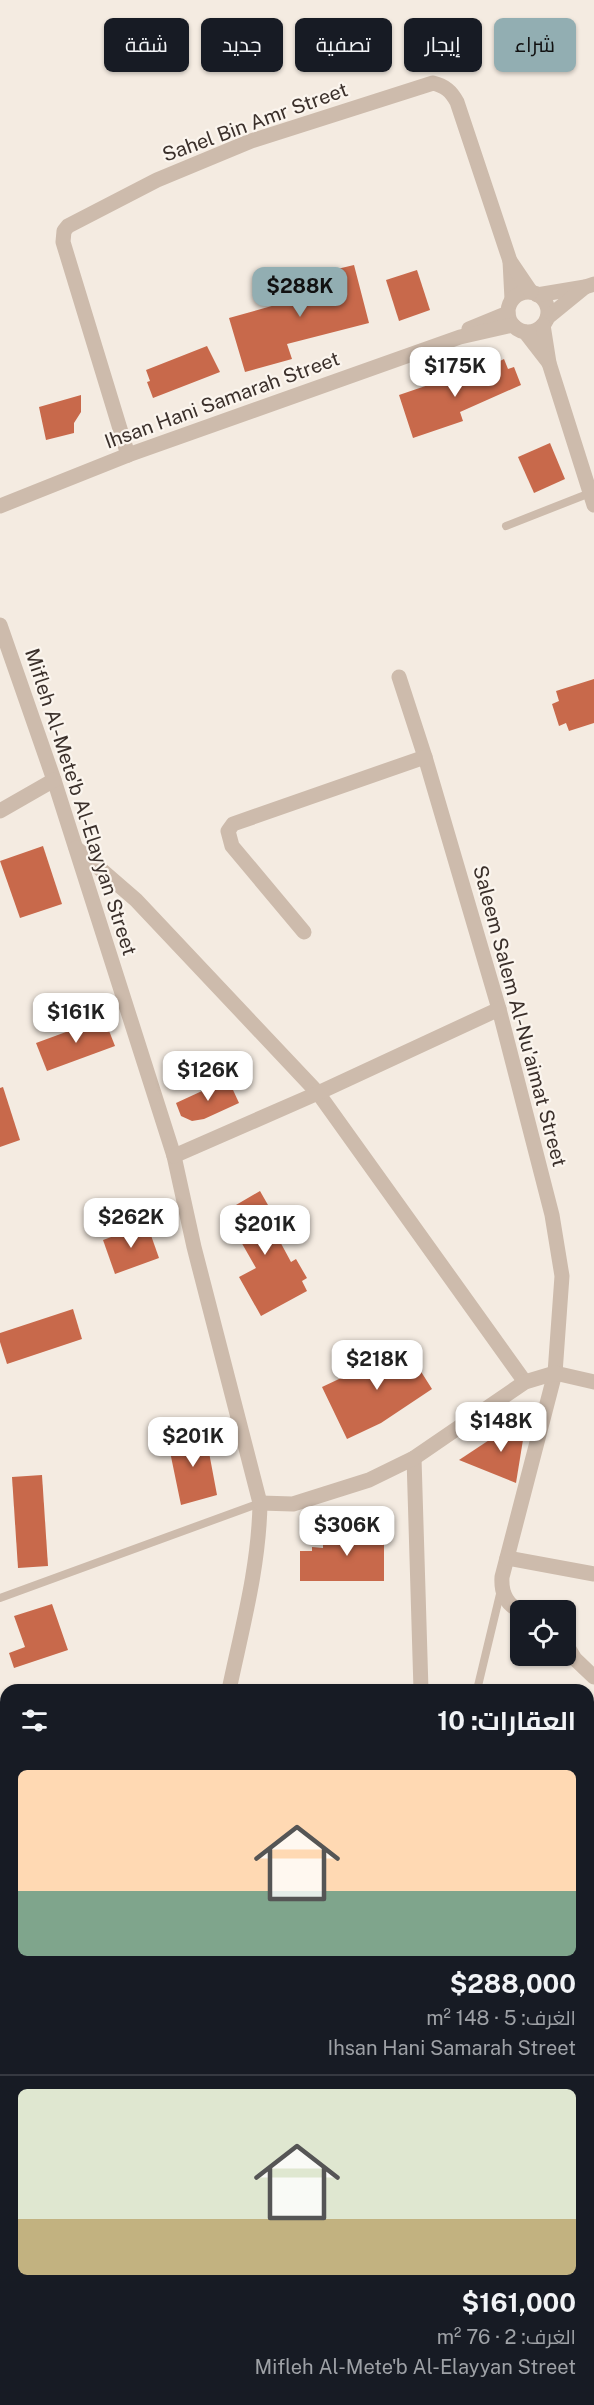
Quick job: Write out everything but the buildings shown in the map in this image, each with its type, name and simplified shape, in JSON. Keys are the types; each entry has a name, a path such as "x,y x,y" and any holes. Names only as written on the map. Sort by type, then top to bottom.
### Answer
{"street":[{"name":"Sahel Bin Amr Street","path":"128,455 63,235 68,226 157,180 251,141 433,82 442,85 457,102 510,261 514,317"},
{"name":"Sahel Bin Amr Street","path":"510,261 534,293"},
{"path":"514,317 524,292 534,293 589,285"},
{"path":"514,317 532,332 589,285"},
{"path":"534,293 546,305 545,322 549,363 592,499"},
{"path":"514,317 549,363"},
{"name":"Ihsan Hani Samarah Street","path":"0,506 128,455 514,317"},
{"name":"Mifleh Al-Mete'b Al-Elayyan Street","path":"0,625 54,780 174,1156 194,1247 260,1503 259,1538 252,1584 229,1684"},
{"name":"Saleem Salem Al-Nu'aimat Street","path":"399,677 425,757 499,1009 552,1215 562,1276 555,1373 507,1558 502,1586"},
{"path":"304,932 232,846 228,831 233,824 425,757"},
{"path":"0,811 54,780"},
{"path":"76,848 136,900 318,1093 525,1382"},
{"path":"174,1156 318,1093 499,1009"},
{"path":"260,1503 293,1504 369,1480 414,1458 525,1382 555,1373 594,1382"},
{"path":"414,1458 421,1684"},
{"path":"507,1558 594,1574"},
{"path":"502,1586 510,1603"},
{"path":"576,1660 594,1677"}],"lane":[{"path":"506,526 592,499"},
{"path":"0,1598 260,1503"},
{"path":"478,1684 502,1586"}]}
